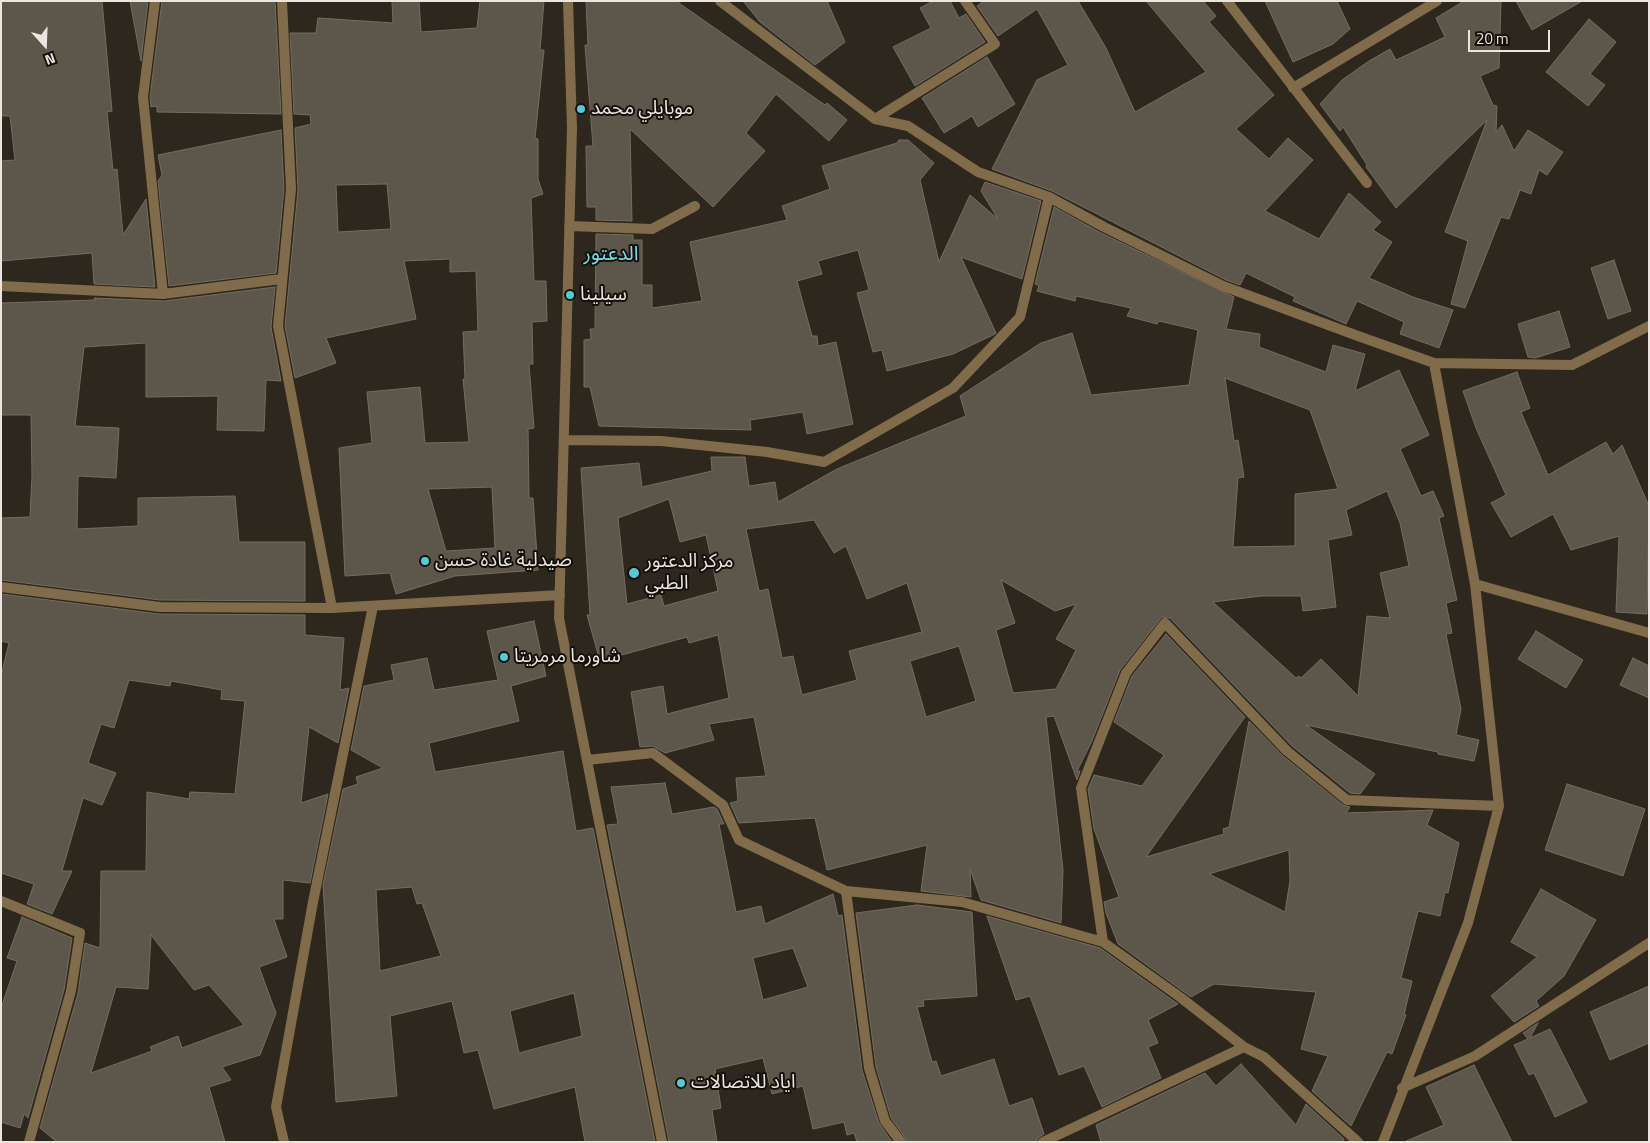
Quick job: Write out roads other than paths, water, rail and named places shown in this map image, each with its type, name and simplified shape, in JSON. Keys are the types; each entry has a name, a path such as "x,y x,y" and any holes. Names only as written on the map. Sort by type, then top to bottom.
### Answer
{"street":[{"path":"155,1 143,96 163,294"},
{"path":"282,1 291,190 278,326 332,608"},
{"path":"568,1 572,128 559,618 662,1142"},
{"path":"720,1 875,119 908,126 978,172 1049,197 1104,227 1223,286 1434,362 1572,365 1649,326"},
{"path":"875,119 995,44 965,1"},
{"path":"1227,1 1367,183"},
{"path":"1294,88 1437,1"},
{"path":"564,440 661,441 767,452 824,462 953,388 1020,317 1049,197"},
{"path":"569,226 652,229 695,206"},
{"path":"1,286 163,294 281,279"},
{"path":"1383,1142 1402,1088 1468,924 1498,806 1476,584 1434,362"},
{"path":"1476,584 1649,633"},
{"path":"1,587 160,607 332,608 560,595"},
{"path":"284,1142 276,1107 312,902 373,606"},
{"path":"1103,942 1081,788 1126,673 1165,623 1287,751 1347,800 1498,806"},
{"path":"587,760 653,753 723,805 738,840 846,891 962,902 1103,942 1180,997 1244,1047 1264,1057 1358,1142"},
{"path":"846,891 869,1068 885,1121 901,1142"},
{"path":"1,902 80,933 71,991 29,1142"},
{"path":"1402,1088 1475,1056 1649,942"},
{"path":"1043,1142 1244,1047"}],"place":[{"name":"موبايلي محمد","path":"581,109"},
{"name":"سيلينا","path":"570,295"},
{"name":"صيدلية غادة حسن","path":"425,561"},
{"name":"مركز الدعتور الطبي","path":"634,573"},
{"name":"شاورما مرمريتا","path":"504,657"},
{"name":"اياد للاتصالات","path":"681,1083"}],"district":[{"name":"الدعتور","path":"611,255"}]}
